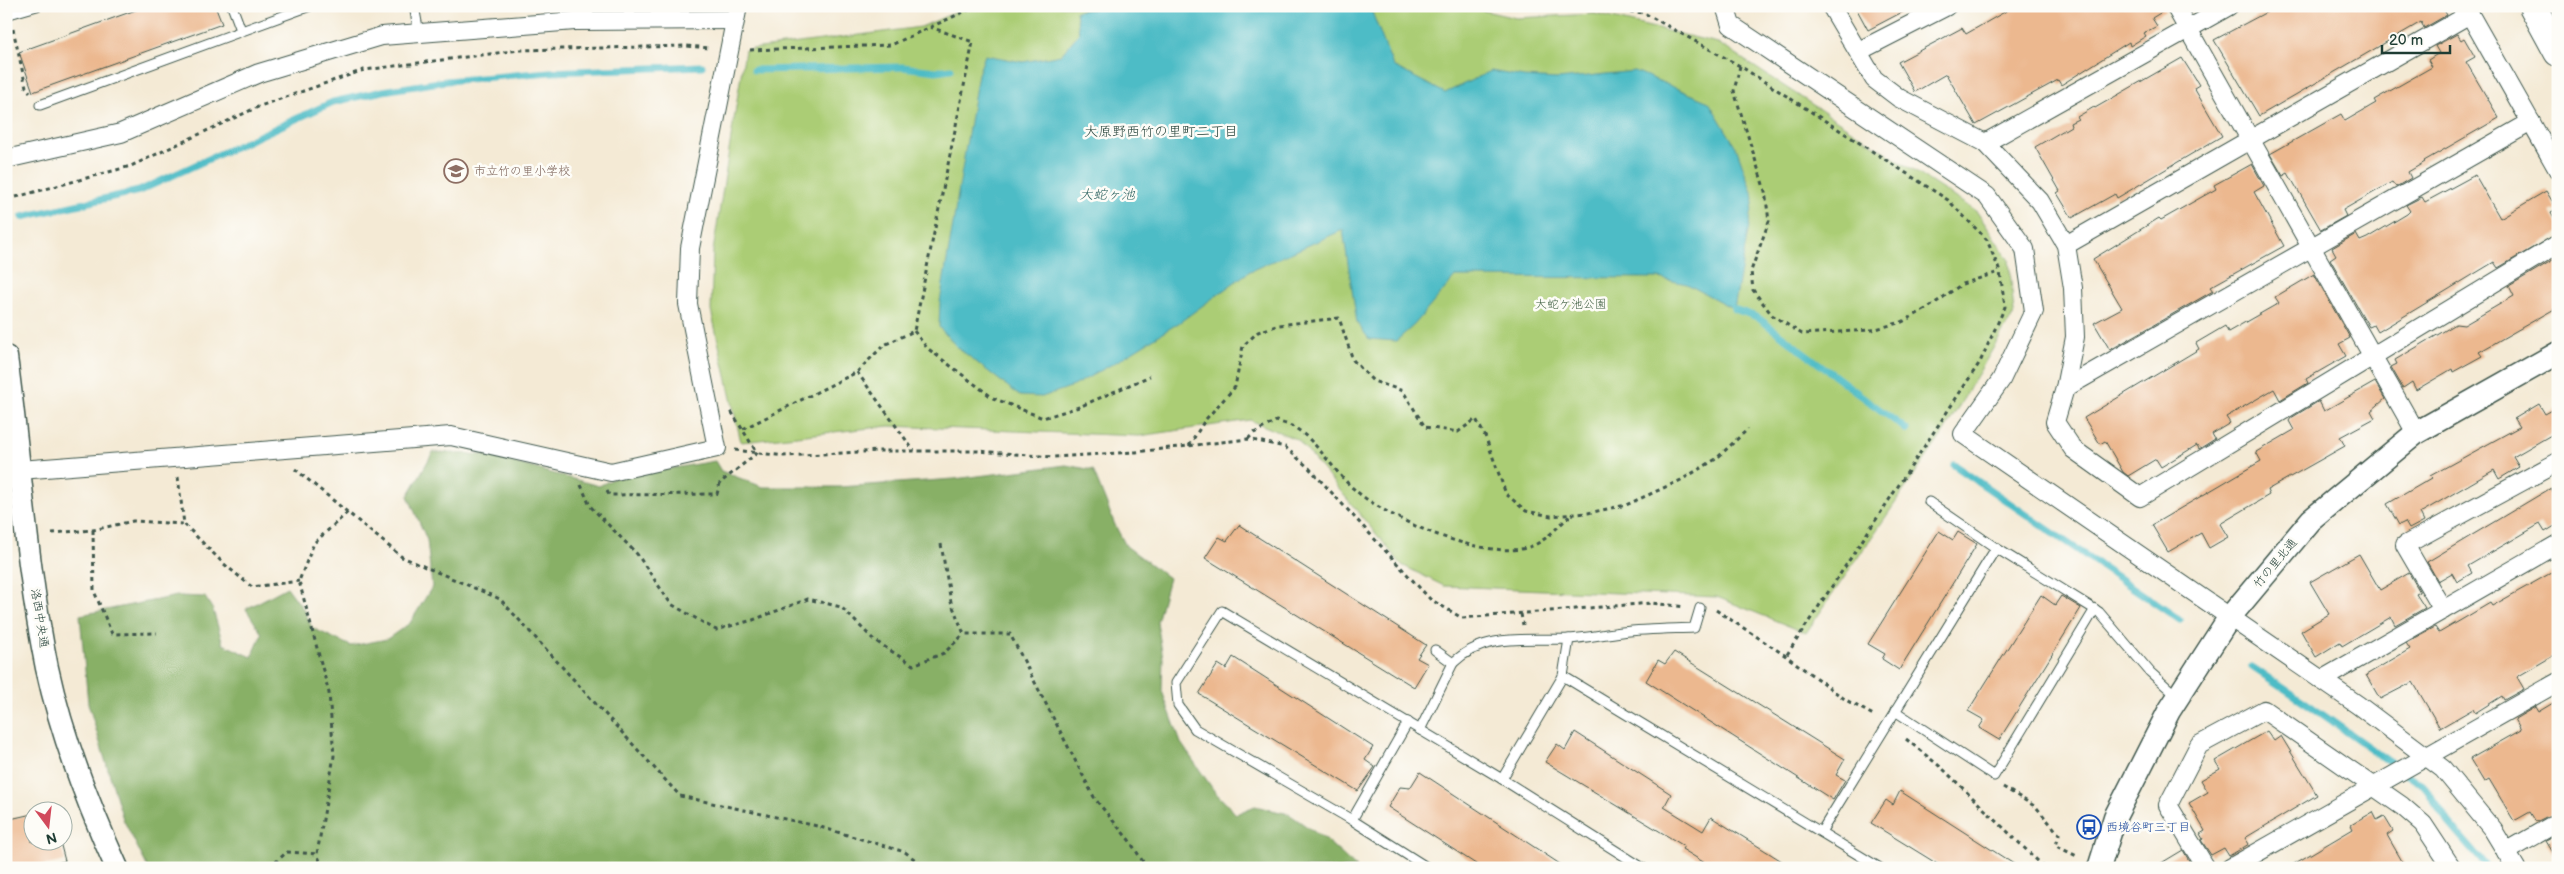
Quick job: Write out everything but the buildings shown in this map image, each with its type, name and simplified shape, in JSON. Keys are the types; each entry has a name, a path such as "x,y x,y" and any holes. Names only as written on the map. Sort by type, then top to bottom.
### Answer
{"main road":[{"path":"2533,6 2558,52"}],"street":[{"path":"1725,6 1731,25 1987,196 2025,249 2034,311 2001,380 1963,434 2320,680 2443,768 2493,830 2516,868"},
{"path":"1831,6 1874,79 1898,98 1985,143 2040,201 2066,245 2073,288 2075,337 2066,388 2055,422 2073,449 2140,497 2558,244"},
{"path":"1859,51 1947,6"},
{"path":"2175,6 2416,433"},
{"path":"1985,143 2229,6"},
{"path":"2066,245 2250,139 2467,10 2558,170"},
{"path":"6,159 121,133 259,74 382,36 575,21 736,13 690,248 688,304 717,448 611,472 451,436 20,470"},
{"path":"2066,388 2530,122"},
{"name":"竹の里北通","path":"2099,868 2115,817 2178,698 2229,618 2311,520 2416,433 2558,353"},
{"name":"洛西中央通","path":"6,357 48,669 68,745 89,806 117,868"},
{"path":"2443,610 2405,545 2558,462"},
{"path":"2320,680 2558,544"},
{"path":"2230,868 2558,682"},
{"path":"2206,868 2168,805 2198,745 2264,710 2376,786 2423,824 2452,868"},
{"path":"2506,852 2558,822"}],"lane":[{"path":"8,15 36,6"},
{"path":"232,6 241,30"},
{"path":"40,104 310,6"},
{"path":"414,6 419,33"},
{"path":"1929,502 1996,548 2095,609 2150,672 2178,698"},
{"path":"1821,832 1996,548"},
{"path":"1420,730 1453,664 1465,651 1487,644 1526,638 1569,639 1624,632 1694,628 1700,608"},
{"path":"1895,711 1994,776 2095,609"},
{"path":"1428,868 1352,820 1195,729 1178,705 1176,684 1222,611 1502,778 1643,868"},
{"path":"1502,778 1563,676 1569,639"},
{"path":"1435,650 1453,664"},
{"path":"1563,676 1880,868"},
{"path":"1352,820 1408,722"}],"path":[{"path":"744,50 891,45 977,6"},
{"path":"1574,6 1644,13 1740,66 1948,200 1987,240 2000,272 2005,307 1980,362 1786,656"},
{"path":"8,15 26,87 40,104"},
{"path":"930,27 973,42 914,331 927,348 992,398 1043,418 1079,407 1150,376"},
{"path":"16,197 132,166 260,106 364,70 520,50 686,46 718,48"},
{"path":"1740,66 1734,91 1765,191 1769,221 1752,271 1753,290 1772,315 1802,334 1872,330 1902,322 1928,308 1962,284 2000,272"},
{"path":"1189,446 1205,420 1234,387 1243,346 1258,332 1279,325 1339,318 1353,360 1373,381 1403,391 1425,427 1458,432 1476,419 1486,438 1506,494 1526,511 1551,516 1588,513 1626,504 1681,480 1716,459 1748,429"},
{"path":"742,429 858,372 884,345 914,331"},
{"path":"858,372 914,451"},
{"path":"728,406 757,453"},
{"path":"1248,439 1254,433 1276,421 1296,428 1355,491 1396,516 1446,537 1483,549 1514,551 1534,546 1571,514"},
{"path":"717,448 784,456 914,451 978,451 1053,457 1136,452 1248,439 1286,447 1309,468 1430,599 1462,618 1652,603 1715,610 1786,656 1846,700 1887,724 1943,769 2038,859 2045,868"},
{"path":"271,450 349,511 402,557 500,599 680,796 817,826 905,852 926,868"},
{"path":"594,468 609,495 717,494 720,483 757,453"},
{"path":"176,458 184,524 224,564 252,587 299,581"},
{"path":"572,463 590,506 637,554 672,604 716,630 753,620 808,599 841,607 874,640 913,665 944,653 964,634 1010,634 1095,799 1129,840 1147,868"},
{"path":"323,868 317,854 334,756 329,693 299,581 314,543 349,511"},
{"path":"52,532 93,530 133,521 184,524"},
{"path":"93,530 94,592 112,634 156,633"},
{"path":"941,544 951,602 964,634"},
{"path":"1994,776 1999,785 2036,807 2059,834 2056,846 2077,856"},
{"path":"269,868 287,852 317,854"}],"green space":[{"name":"大蛇ケ池公園","path":"970,6 1463,6 1516,18 1595,14 1718,43 1977,212 2009,260 2014,313 1942,435 1806,633 1717,597 1444,586 1402,565 1298,440 1250,420 1139,436 889,426 741,442 711,310 713,251 745,50 921,27"},
{"path":"433,452 486,455 599,486 614,478 715,461 721,471 763,487 840,487 954,479 1066,465 1093,470 1115,525 1126,546 1169,578 1157,622 1163,658 1162,691 1181,743 1215,792 1236,814 1255,806 1289,814 1326,840 1357,868 148,868 123,819 88,703 80,615 177,596 205,597 213,610 223,644 252,657 262,634 246,609 287,587 304,610 312,628 351,646 387,639 410,623 432,587 427,540 408,496"}],"water":[{"name":"大蛇ヶ池","path":"1115,6 1304,6 1307,10 1338,6 1372,12 1393,66 1445,93 1491,71 1524,77 1558,79 1635,71 1709,102 1736,147 1754,198 1734,309 1687,284 1658,278 1455,277 1414,325 1396,341 1369,339 1357,323 1343,230 1250,271 1180,322 1073,386 1042,397 1020,396 957,347 939,327 940,302 978,74 985,55 1023,62 1061,55 1079,33 1076,11"}],"waterway":[{"path":"22,217 139,191 333,102 383,91 446,81 550,72 702,66"},
{"path":"754,70 902,67 936,71 951,69"},
{"path":"1734,309 1757,317 1907,430"},
{"path":"1954,465 2180,620"},
{"path":"2252,667 2425,787 2449,823 2488,868"}],"place":[{"name":"市立竹の里小学校","path":"456,171"},
{"name":"西境谷町三丁目","path":"2089,827"}],"district":[{"name":"大原野西竹の里町二丁目","path":"1161,131"}]}
